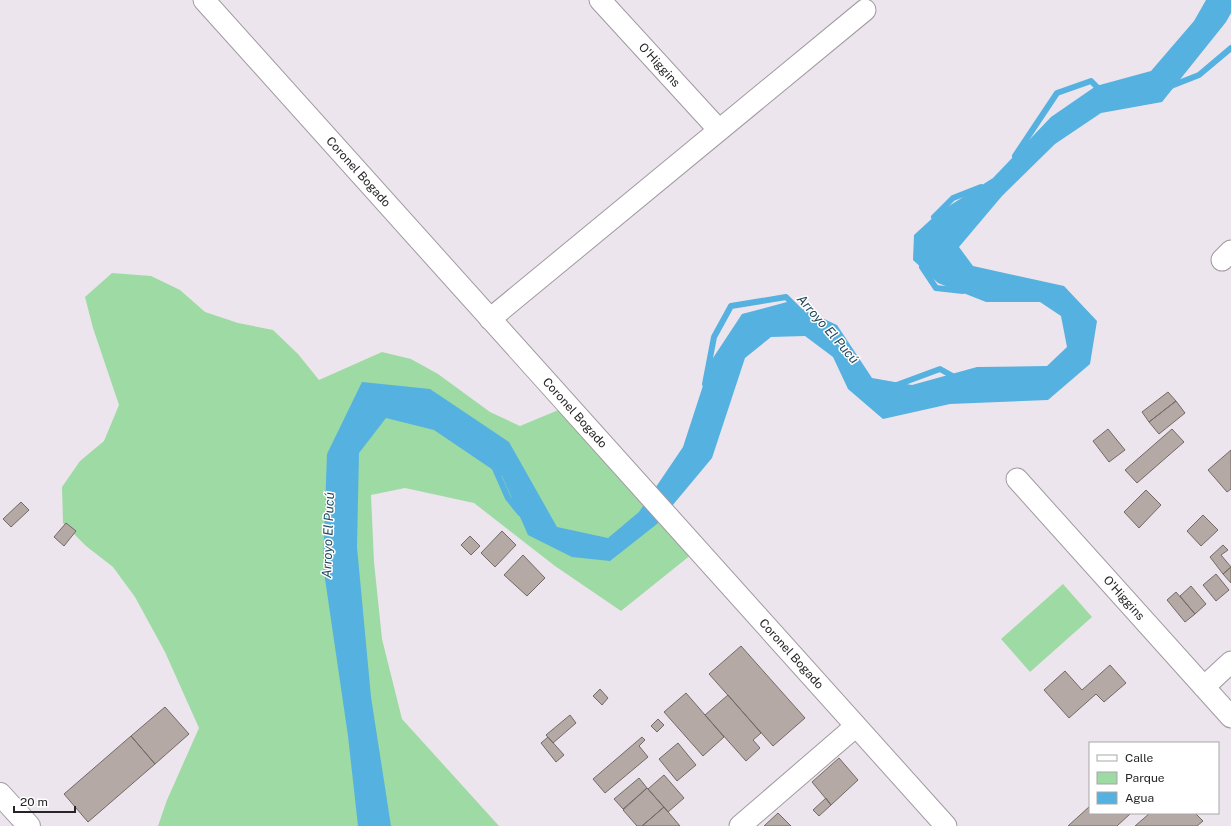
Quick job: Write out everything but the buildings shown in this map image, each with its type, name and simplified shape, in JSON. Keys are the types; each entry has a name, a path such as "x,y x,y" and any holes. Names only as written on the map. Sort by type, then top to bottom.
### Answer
{"main road":[{"path":"0,794 29,826"}],"street":[{"name":"Coronel Bogado","path":"204,0 665,515 946,826"},
{"name":"O'Higgins","path":"600,0 719,130"},
{"path":"490,319 865,10"},
{"name":"O'Higgins","path":"1017,479 1231,717"},
{"path":"1204,687 1231,662"},
{"path":"740,826 856,726"}],"green space":[{"path":"112,273 151,276 180,290 205,312 238,323 273,330 298,354 319,380 382,352 411,359 438,374 490,412 520,426 568,406 697,550 621,611 555,566 474,503 405,488 371,495 374,562 382,639 402,719 499,826 158,826 167,800 199,728 165,652 135,597 113,567 86,546 63,523 62,487 80,461 104,441 119,405 93,328 85,297"},
{"path":"1063,584 1092,617 1030,672 1001,639"}],"water":[{"path":"1206,0 1231,0 1231,13 1226,22 1162,102 1101,113 1055,144 1002,196 959,247 973,266 1064,286 1097,321 1090,364 1048,400 950,404 883,419 848,389 833,357 805,336 771,337 745,358 712,458 657,524 610,561 572,557 528,535 502,476 434,430 386,418 359,453 357,547 371,697 391,826 358,826 348,736 323,565 327,454 362,382 430,389 509,442 557,527 608,538 639,512 683,447 711,361 742,314 787,302 837,325 872,378 912,385 977,367 1047,366 1067,347 1061,316 1040,302 986,302 938,283 913,260 914,235 938,213 993,178 1051,117 1096,86 1151,71 1194,21"}],"waterway":[{"name":"Arroyo El Pucú","path":"1171,86 1199,75 1231,48"},
{"name":"Arroyo El Pucú","path":"1015,156 1057,93 1091,81 1102,92"},
{"name":"Arroyo El Pucú","path":"934,217 953,198 981,187"},
{"name":"Arroyo El Pucú","path":"922,267 936,288 963,291"},
{"name":"Arroyo El Pucú","path":"705,384 714,337 731,306 786,297 799,310"},
{"name":"Arroyo El Pucú","path":"894,386 940,369 956,378"},
{"name":"Arroyo El Pucú","path":"493,464 508,498 520,513"}]}
